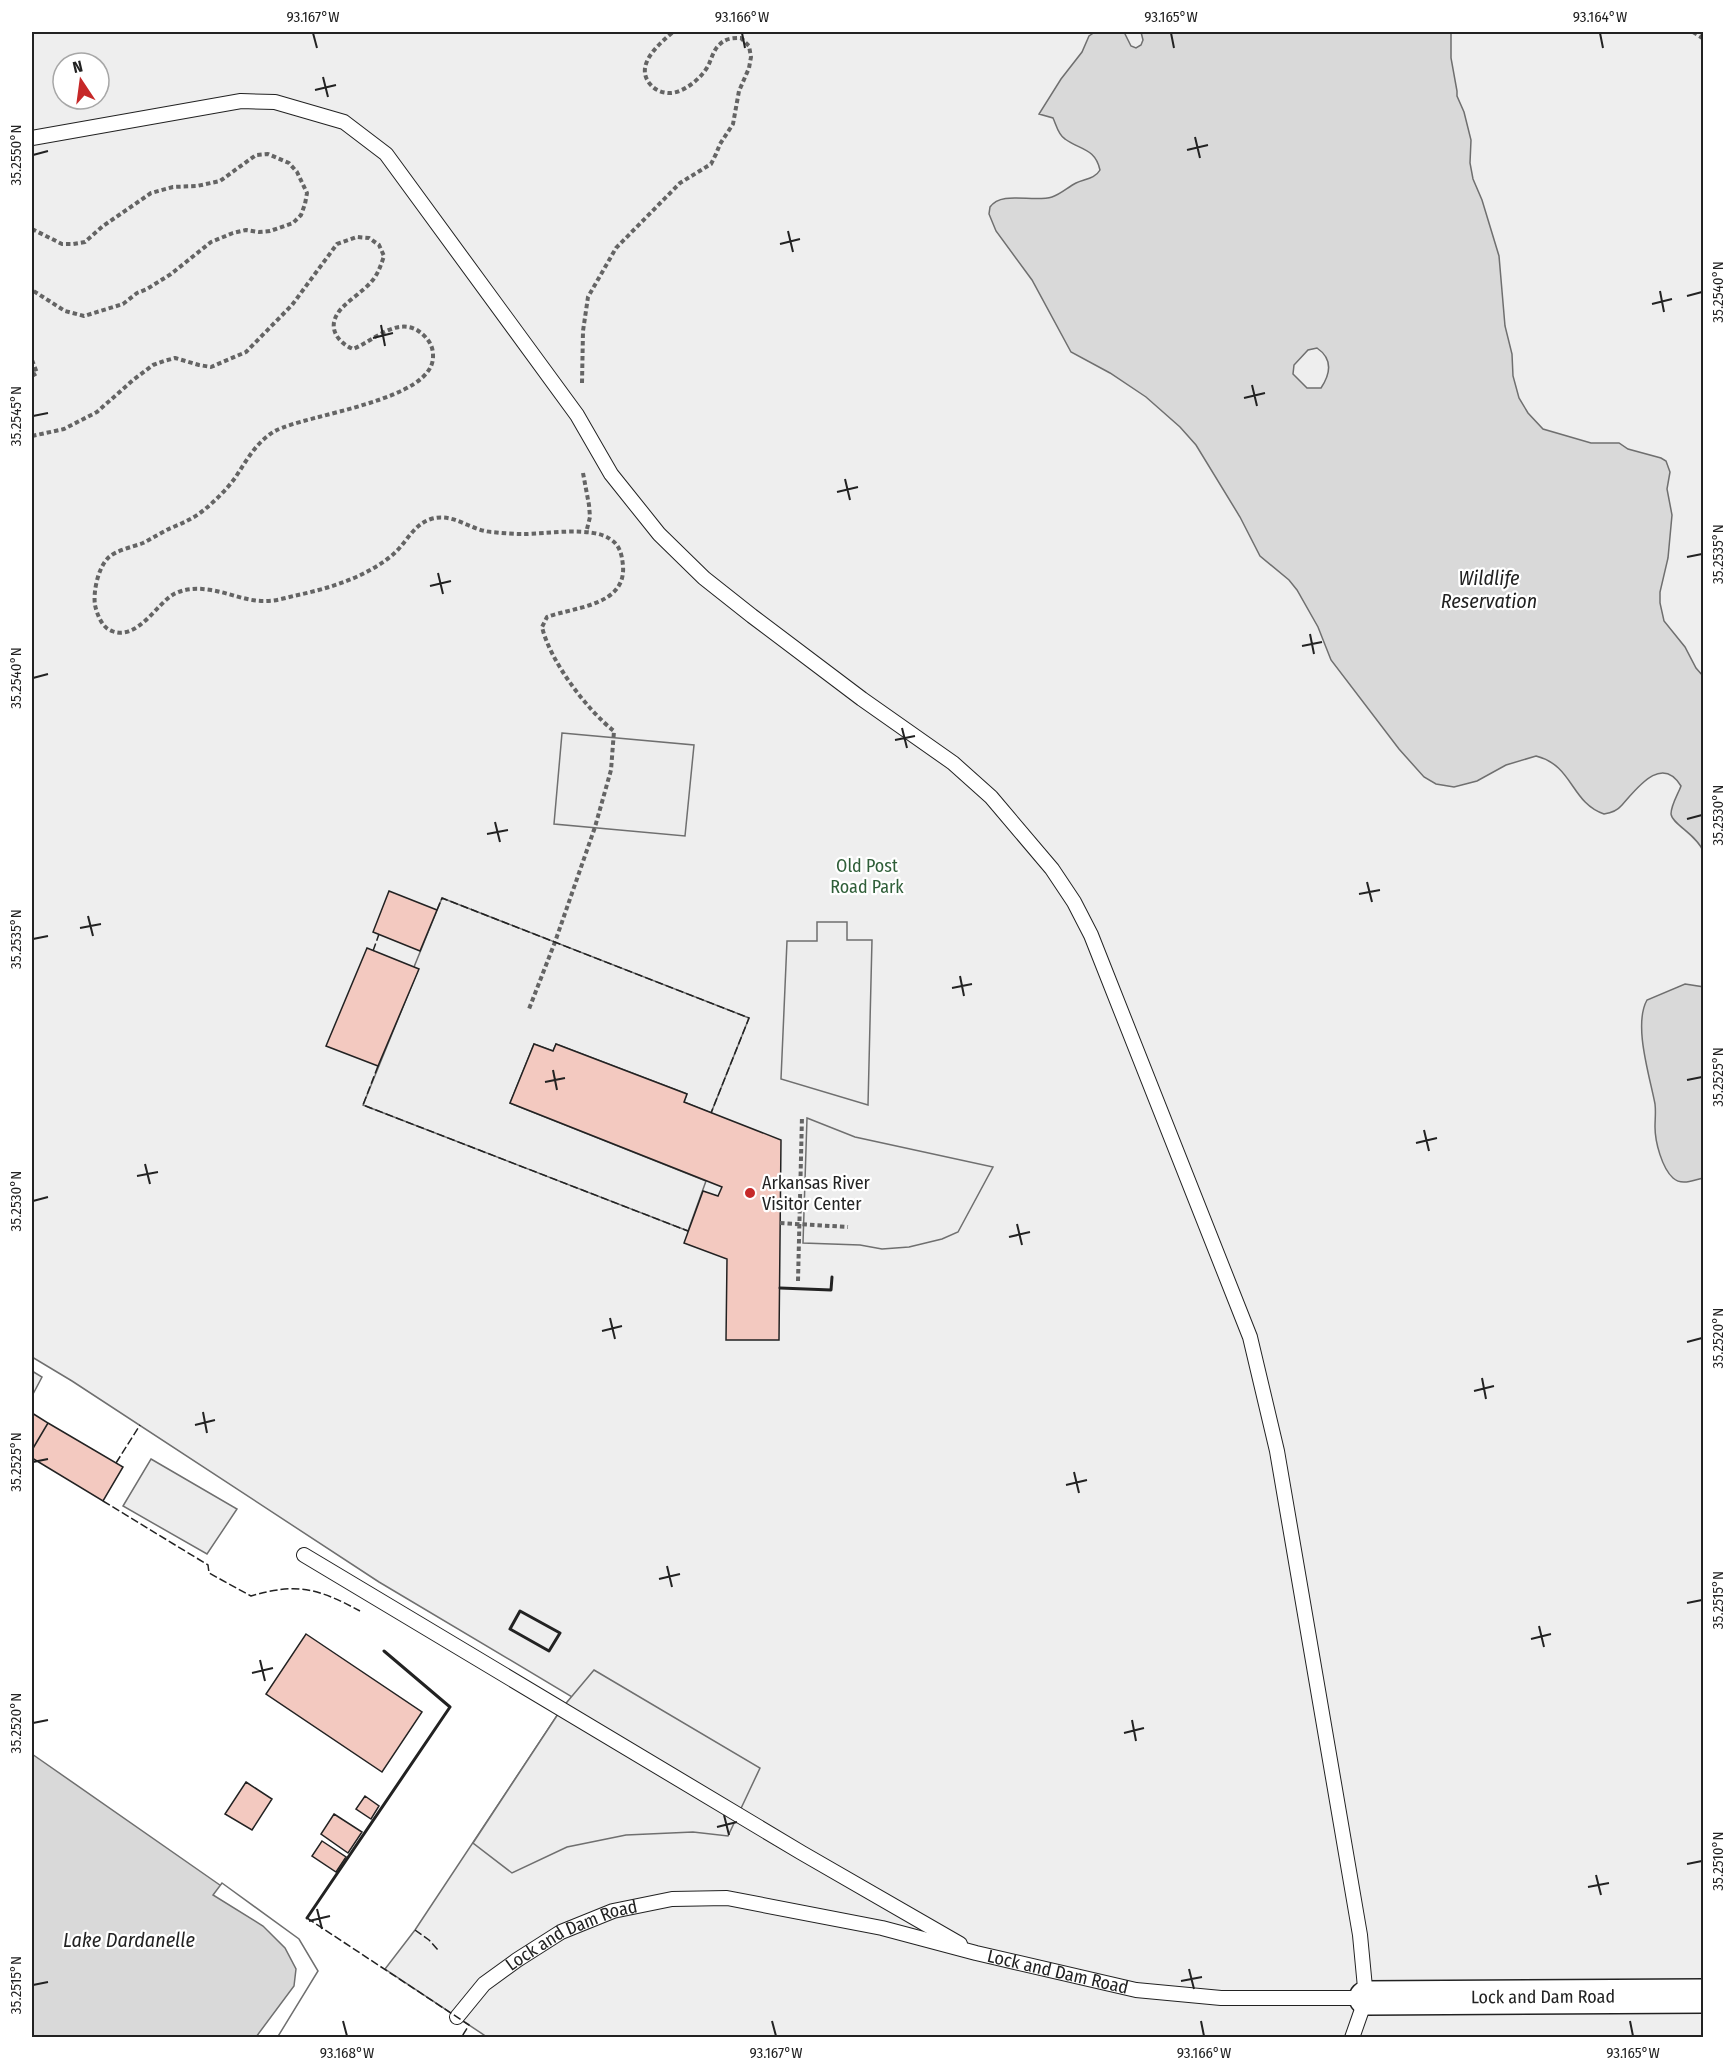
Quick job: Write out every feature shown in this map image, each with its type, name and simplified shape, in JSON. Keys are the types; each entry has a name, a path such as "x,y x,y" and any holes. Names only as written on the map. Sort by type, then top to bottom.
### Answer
{"street":[{"name":"Lock and Dam Road","path":"1366,1998 1704,1996"}],"lane":[{"path":"32,138 241,101 275,102 344,122 387,154 577,415 611,474 659,534 704,578 816,665 953,763 991,797 1052,869 1074,902 1091,935 1226,1270 1250,1337 1280,1463 1360,1935 1366,1998 1352,2037"},
{"path":"304,1555 802,1853 976,1953"},
{"name":"Lock and Dam Road","path":"457,2017 484,1984 561,1932 613,1911 672,1899 727,1899 882,1928 976,1953 1136,1990 1221,1998 1366,1998"}],"path":[{"path":"577,415 580,403 588,297 616,248 626,237 680,183 711,164 733,124 740,91 749,69 751,57 749,46 741,38 730,38 720,43 712,54 708,66 693,82 673,93 662,93 652,87 645,78 644,66 657,46 673,32"},
{"path":"1693,32 1704,39"},
{"path":"32,229 62,244 85,242 103,226 151,193 173,187 198,186 220,181 256,155 268,154 289,163 297,172 307,193 301,215 293,223 270,231 246,230 233,233 211,242 171,274 137,293 123,304 84,316 65,311 32,290"},
{"path":"32,436 64,429 97,412 133,380 164,360 175,358 199,366 211,367 246,352 292,305 337,244 357,237 369,238 379,245 384,256 380,270 364,290 338,312 334,324 335,335 342,344 353,349 385,331 409,326 429,339 434,352 433,364 417,382 376,402 296,422 265,437 248,456 228,486 202,512 182,524 109,557 98,579 94,601 97,614 103,624 112,631 124,631 147,621 171,596 194,588 266,601 335,586 389,558 420,524 443,517 490,532 604,534 616,542 621,554 624,576 620,586 590,606 547,616 542,627 555,659 598,719 614,731 611,770 595,827 529,1009"},
{"path":"32,360 37,373 32,376"},
{"path":"798,1281 802,1116"},
{"path":"780,1223 848,1227"}],"green space":[{"name":"Old Post Road Park","path":"32,32 1703,32 1703,2037 487,2037 385,1969 415,1930 562,1708 574,1698 379,1582 32,1357"}],"shaded area":[{"path":"562,733 694,745 685,836 554,824"},
{"path":"442,898 749,1018 711,1113 684,1102 687,1094 556,1044 553,1051 534,1044 510,1103 706,1181 688,1231 363,1105 418,970 414,967"},
{"path":"817,922 847,922 847,940 872,940 868,1105 781,1079 787,941 817,941"},
{"path":"807,1118 855,1137 993,1167 958,1232 942,1239 909,1247 882,1249 860,1245 803,1243"},
{"path":"32,1371 42,1377 32,1396"},
{"path":"151,1459 237,1509 207,1554 123,1506"},
{"path":"594,1670 760,1768 728,1836 693,1832 626,1835 567,1847 512,1873 473,1843 562,1708"}],"water":[{"name":"Wildlife Reservation","path":"1095,32 1124,32 1131,46 1136,48 1143,40 1141,32 1451,32 1451,58 1457,96 1464,112 1471,140 1470,163 1473,179 1482,200 1499,256 1505,326 1519,398 1528,413 1543,429 1591,443 1619,443 1628,449 1661,458 1666,461 1670,472 1667,489 1672,515 1668,558 1660,592 1660,603 1664,621 1685,647 1703,676 1703,851 1696,840 1672,818 1672,807 1681,786 1673,777 1665,773 1649,778 1619,808 1604,814 1585,802 1558,767 1536,756 1506,765 1477,781 1454,787 1436,784 1424,777 1399,749 1331,660 1318,627 1297,590 1289,580 1260,556 1240,517 1196,445 1180,427 1146,397 1110,373 1071,352 1032,280 996,231 989,214 990,207 1002,199 1052,197 1092,177 1100,170 1091,153 1063,137 1053,118 1039,114 1061,79 1082,52 1089,36","holes":["1317,348 1322,352 1329,366 1327,377 1321,388 1307,388 1293,374 1294,365 1308,350"]},
{"path":"1685,984 1704,987 1703,1178 1684,1182 1676,1180 1669,1174 1658,1147 1655,1133 1655,1104 1644,1051 1642,1023 1647,1000"},
{"name":"Lake Dardanelle","path":"32,1754 227,1890 315,1972 274,2037 32,2037"}],"pier":[{"path":"222,1883 299,1939 318,1971 277,2038 256,2037 294,1986 296,1969 285,1948 263,1926 213,1895"}],"building":[{"path":"389,891 437,910 420,951 373,932"},
{"path":"367,948 419,969 378,1066 326,1046"},
{"name":"Arkansas River Visitor Center","path":"534,1044 553,1051 556,1044 687,1094 684,1102 781,1140 779,1340 726,1340 727,1259 684,1243 703,1191 718,1196 722,1187 510,1103"},
{"path":"32,1413 48,1423 32,1450"},
{"path":"48,1423 123,1467 103,1501 32,1458 32,1450"},
{"path":"306,1634 422,1712 382,1772 266,1694"},
{"path":"246,1782 272,1799 252,1830 225,1814"},
{"path":"365,1796 379,1806 371,1819 356,1809"},
{"path":"334,1814 362,1832 348,1853 321,1834"},
{"path":"322,1841 346,1857 336,1872 312,1856"}],"fence":[{"path":"437,910 442,898 749,1018 711,1113"},
{"path":"373,951 379,934"},
{"path":"378,1066 363,1105 688,1231"},
{"path":"116,1463 140,1425"},
{"path":"103,1501 208,1565 209,1573 251,1596 282,1589 308,1590 332,1597 360,1611"},
{"path":"307,1918 469,2025 461,2038"},
{"path":"415,1930 438,1950"}],"wall":[{"path":"780,1288 831,1290 832,1277"},
{"path":"520,1611 560,1633 549,1651 510,1629 520,1611"},
{"path":"307,1918 450,1707 384,1651"}],"place":[{"name":"Arkansas River Visitor Center","path":"750,1193"}]}
